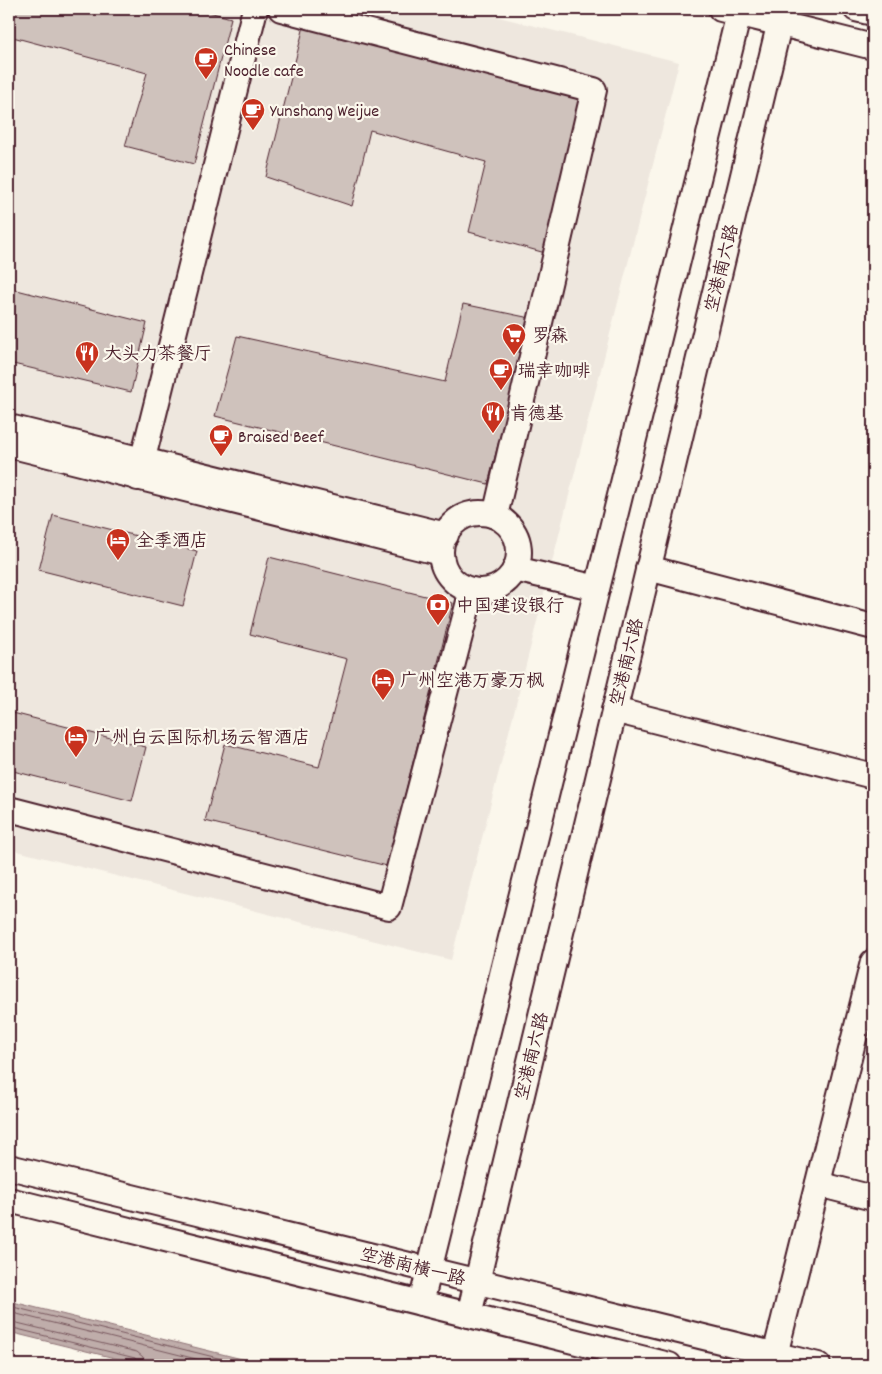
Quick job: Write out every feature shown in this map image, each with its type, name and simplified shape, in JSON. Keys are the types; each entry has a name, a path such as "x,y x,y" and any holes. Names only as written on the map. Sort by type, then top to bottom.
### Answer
{"street":[{"path":"140,469 255,9"},
{"path":"281,9 594,90 495,516"},
{"path":"856,9 873,13"},
{"path":"421,1303 599,582 733,10 781,16 873,47"},
{"name":"空港南六路","path":"469,1315 781,16"},
{"path":"9,427 140,469"},
{"path":"9,445 140,469 444,544"},
{"path":"483,514 495,516 506,523 514,533 519,545 517,563 508,580 497,587 485,591 472,590 460,585 450,577 444,566 444,544 458,520 470,515 483,514"},
{"path":"517,563 599,582"},
{"path":"648,568 873,627"},
{"path":"9,810 389,907 472,590"},
{"path":"614,710 873,776"},
{"path":"775,1355 873,962"},
{"name":"空港南横一路","path":"9,1167 818,1365"},
{"path":"818,1184 873,1198"},
{"name":"空港南横一路","path":"9,1200 669,1365"}],"shaded area":[{"path":"9,9 467,9 679,62 451,960 9,849"}],"water":[{"path":"9,1301 266,1365 143,1365 9,1332"}],"building":[{"path":"9,9 198,9 231,18 194,164 125,146 147,73 9,36"},
{"path":"304,26 583,95 549,254 469,232 486,162 370,130 352,206 266,177"},
{"path":"9,288 147,323 131,392 9,363"},
{"path":"463,304 530,318 488,484 215,416 237,336 445,382"},
{"name":"全季酒店","path":"53,515 197,551 183,606 39,570"},
{"name":"广州空港万豪万枫","path":"269,557 453,603 387,866 205,821 225,744 319,767 347,659 250,634"},
{"name":"广州白云国际机场云智酒店","path":"9,712 146,747 132,801 9,770"}],"place":[{"name":"Chinese Noodle cafe","path":"206,80"},
{"name":"Yunshang Weijue","path":"253,131"},
{"name":"罗森","path":"514,356"},
{"name":"大头力茶餐厅","path":"87,374"},
{"name":"瑞幸咖啡","path":"501,391"},
{"name":"肯德基","path":"493,434"},
{"name":"Braised Beef","path":"221,457"},
{"name":"全季酒店","path":"118,561"},
{"name":"中国建设银行","path":"438,626"},
{"name":"广州空港万豪万枫","path":"383,701"},
{"name":"广州白云国际机场云智酒店","path":"76,758"}]}
